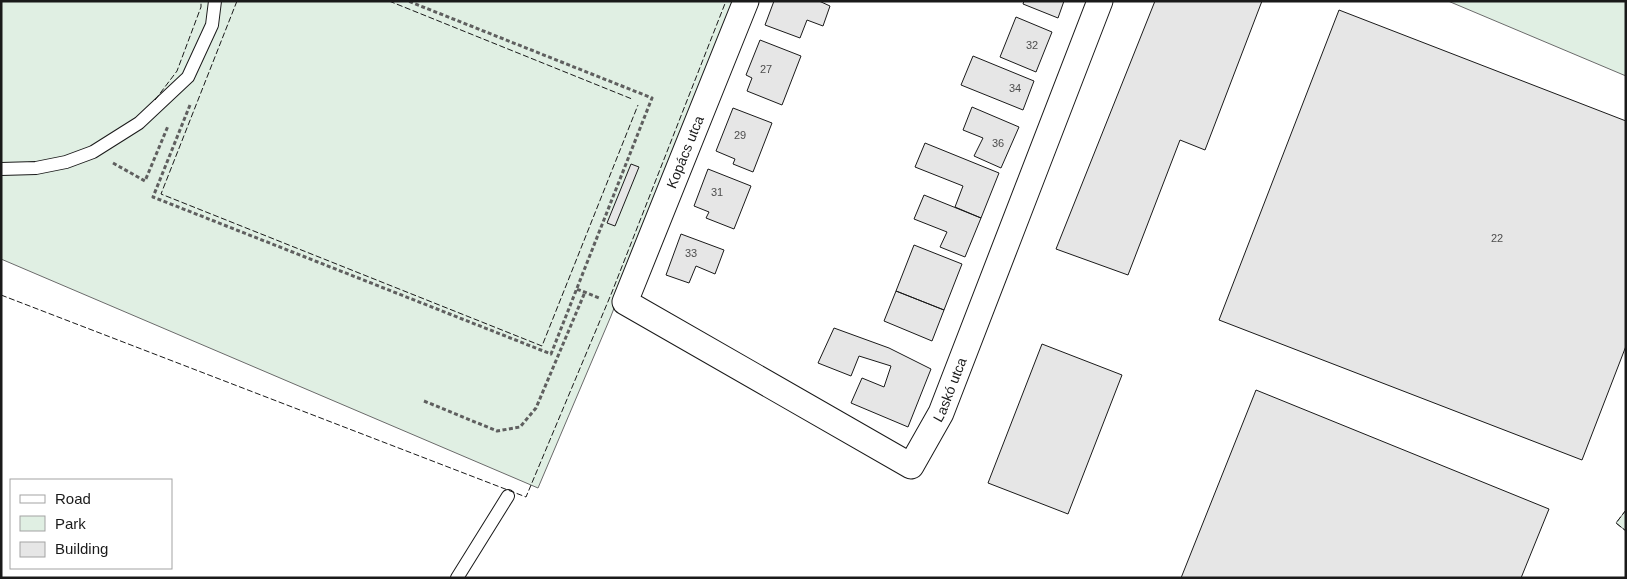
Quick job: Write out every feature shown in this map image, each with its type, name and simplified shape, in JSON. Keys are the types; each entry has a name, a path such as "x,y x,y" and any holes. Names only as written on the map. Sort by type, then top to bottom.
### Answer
{"street":[{"name":"Kopács utca","path":"625,302 746,1"},
{"name":"Laskó utca","path":"625,302 912,466 941,413 1100,1"}],"lane":[{"path":"1,169 36,168 66,162 94,152 139,123 188,76 212,25 215,1"},
{"path":"458,578 508,496"}],"path":[{"path":"192,99 153,197 550,354 652,98 408,1"},
{"path":"577,289 601,298"},
{"path":"424,402 497,431 520,427 536,408 585,292"}],"green space":[{"path":"1,1 733,1 611,316 538,488 1,259"},
{"path":"1448,1 1626,1 1626,76"},
{"path":"1626,510 1626,531 1616,523"}],"building":[{"path":"774,1 819,1 830,6 823,26 807,20 800,38 765,25"},
{"path":"1024,1 1064,1 1058,18 1023,4"},
{"path":"1155,1 1262,1 1205,150 1180,140 1128,275 1056,249"},
{"path":"1339,10 1626,121 1626,346 1582,460 1219,320"},
{"path":"1016,17 1052,32 1036,72 1000,57"},
{"path":"760,40 801,56 782,105 747,91 752,78 746,75"},
{"path":"973,56 1034,81 1023,110 961,85"},
{"path":"972,107 1019,127 1001,168 974,156 983,138 963,130"},
{"path":"733,108 772,123 753,172 733,164 735,159 716,151"},
{"path":"925,143 999,173 981,218 955,207 963,186 915,167"},
{"path":"631,164 639,167 615,226 607,223"},
{"path":"708,169 751,186 734,229 706,218 709,212 694,206"},
{"path":"924,195 981,218 965,257 940,247 947,232 914,219"},
{"path":"681,234 724,250 715,274 696,266 689,283 666,275"},
{"path":"914,245 962,264 944,310 896,291"},
{"path":"896,291 944,310 932,341 884,321"},
{"path":"834,328 889,348 931,369 908,427 851,403 862,378 884,387 891,366 859,356 851,376 818,363"},
{"path":"1042,344 1122,375 1068,514 988,483"},
{"path":"1256,390 1549,509 1521,578 1181,578"}],"fence":[{"path":"155,100 177,71 201,7 201,1"},
{"path":"237,1 161,194 542,346 638,105"},
{"path":"389,1 632,99"},
{"path":"1,295 526,497 612,292 726,1"},
{"path":"1626,510 1616,523 1626,531"}]}
